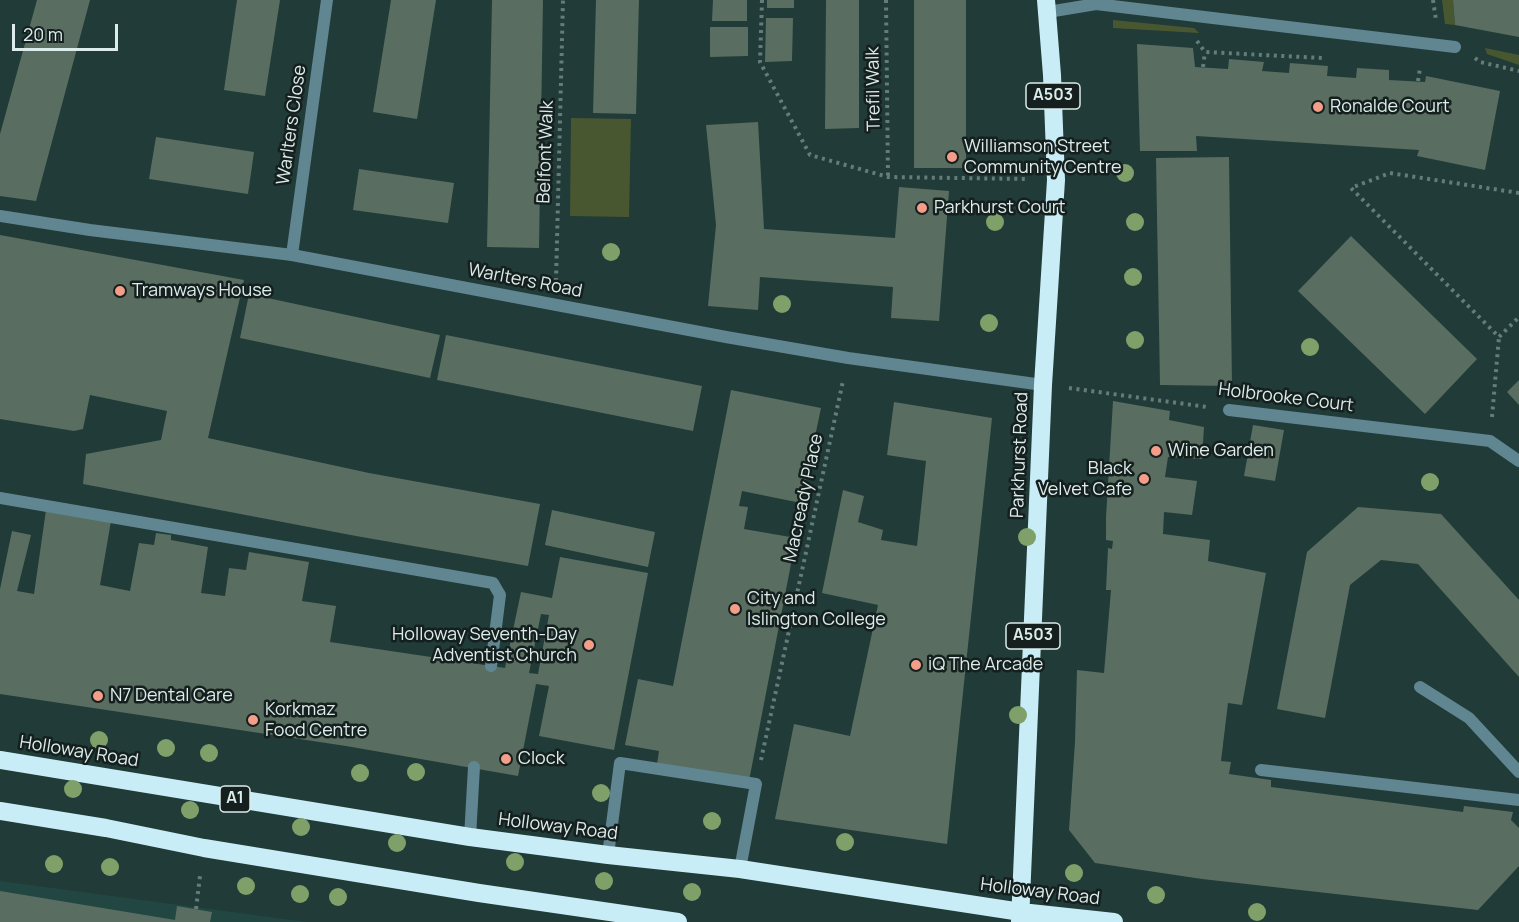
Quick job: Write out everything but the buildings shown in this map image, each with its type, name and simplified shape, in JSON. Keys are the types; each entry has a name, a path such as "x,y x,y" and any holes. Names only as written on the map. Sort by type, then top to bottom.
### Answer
{"highway":[{"name":"Parkhurst Road","path":"1020,917 1043,385 1056,180 1047,6"},
{"name":"Holloway Road","path":"0,760 470,837 740,869 1020,917 1114,922"},
{"path":"0,811 106,828 204,848 479,893 678,922"}],"street":[{"name":"Warlters Close","path":"292,255 327,0"},
{"path":"1047,6 1096,4 1455,47"},
{"name":"Warlters Road","path":"0,216 90,230 292,255 726,337 848,358 1043,385"},
{"name":"Holbrooke Court","path":"1228,410 1490,441 1519,461"},
{"path":"0,498 494,583 500,595 491,666"},
{"path":"1420,687 1469,718 1519,772"},
{"path":"608,855 620,763 756,784 740,869"},
{"path":"470,837 474,767"},
{"path":"1261,770 1519,800"}],"path":[{"name":"Belfont Walk","path":"556,305 563,0"},
{"path":"762,0 760,62 810,155 888,177 1056,180"},
{"name":"Trefil Walk","path":"886,0 888,177"},
{"path":"1203,68 1205,52"},
{"path":"1471,55 1480,62 1519,71"},
{"path":"1418,81 1420,64"},
{"path":"1499,337 1351,188 1390,173 1519,193"},
{"path":"1490,441 1499,337 1519,317"},
{"name":"Macready Place","path":"756,784 848,358"},
{"name":"Holbrooke Court","path":"1043,385 1228,410"},
{"path":"196,909 204,848"}],"shaded area":[{"path":"0,881 307,922 0,922"}],"green space":[{"path":"1442,0 1453,0 1455,25 1445,24"},
{"path":"1113,20 1194,28 1199,33 1113,28"},
{"path":"1485,48 1519,55 1519,65 1487,54"},
{"path":"571,118 631,119 629,217 570,216"}],"place":[{"name":"Ronalde Court","path":"1318,107"},
{"name":"Williamson Street Community Centre","path":"952,157"},
{"name":"Parkhurst Court","path":"922,208"},
{"name":"Tramways House","path":"120,291"},
{"name":"Wine Garden","path":"1156,451"},
{"name":"Black Velvet Cafe","path":"1144,479"},
{"name":"City and Islington College","path":"735,609"},
{"name":"Holloway Seventh-Day Adventist Church","path":"589,645"},
{"name":"iQ The Arcade","path":"916,665"},
{"name":"N7 Dental Care","path":"98,696"},
{"name":"Korkmaz Food Centre","path":"253,720"},
{"name":"Clock","path":"506,759"}]}
